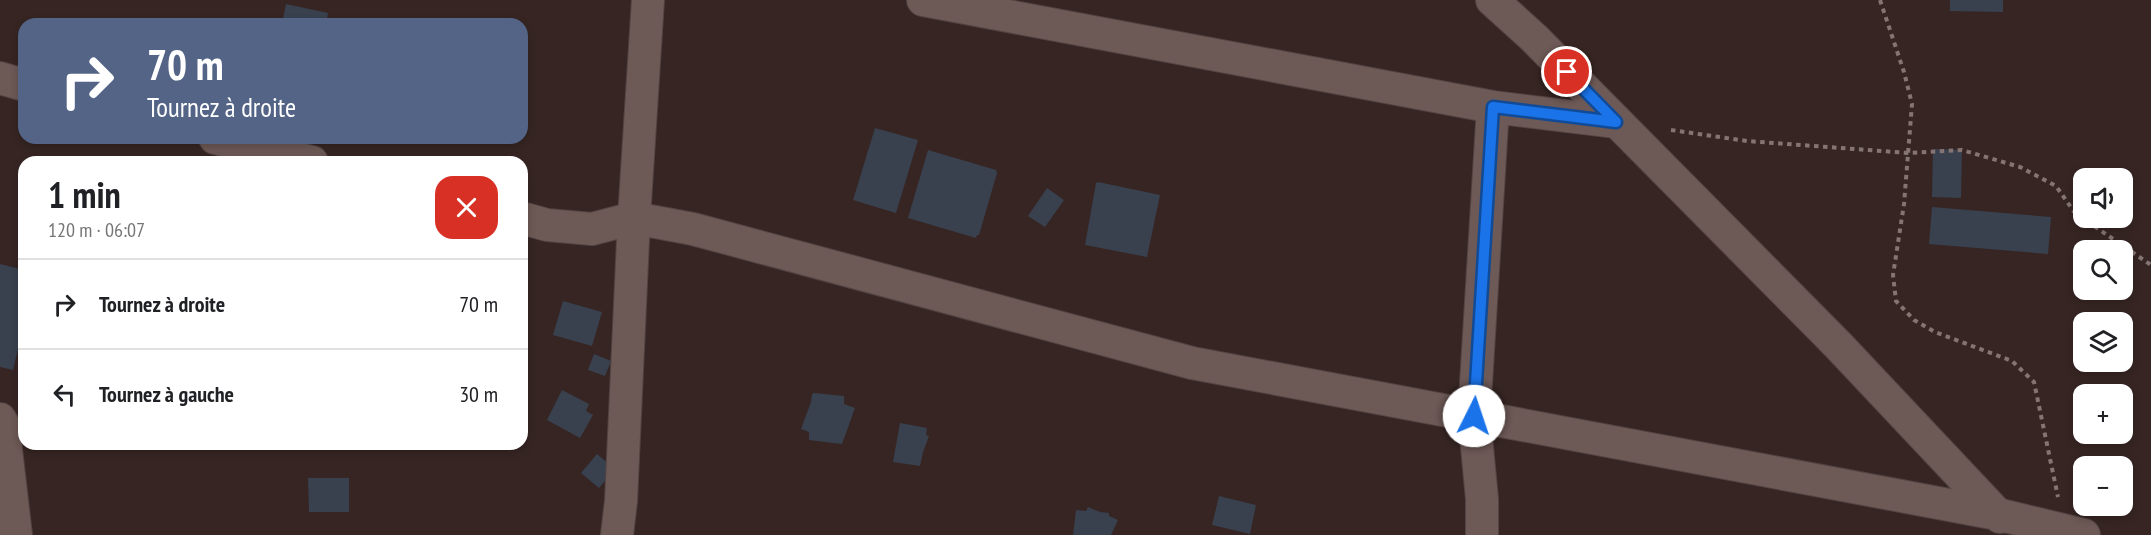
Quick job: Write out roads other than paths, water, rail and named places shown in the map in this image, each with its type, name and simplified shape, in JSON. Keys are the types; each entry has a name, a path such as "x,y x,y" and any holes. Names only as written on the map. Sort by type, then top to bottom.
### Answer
{"street":[{"path":"617,535 621,501 634,218 648,0"},
{"path":"923,0 1493,107 1616,122"},
{"path":"1492,0 1534,38 1838,345 2004,524"},
{"path":"0,78 18,84"},
{"path":"1482,535 1482,499 1474,416 1493,107"},
{"path":"238,144 288,156"},
{"path":"528,220 547,225 592,229 634,218 724,237 1192,363 1474,416 2004,524 2074,532"},
{"path":"0,419 3,424 16,535"}]}
